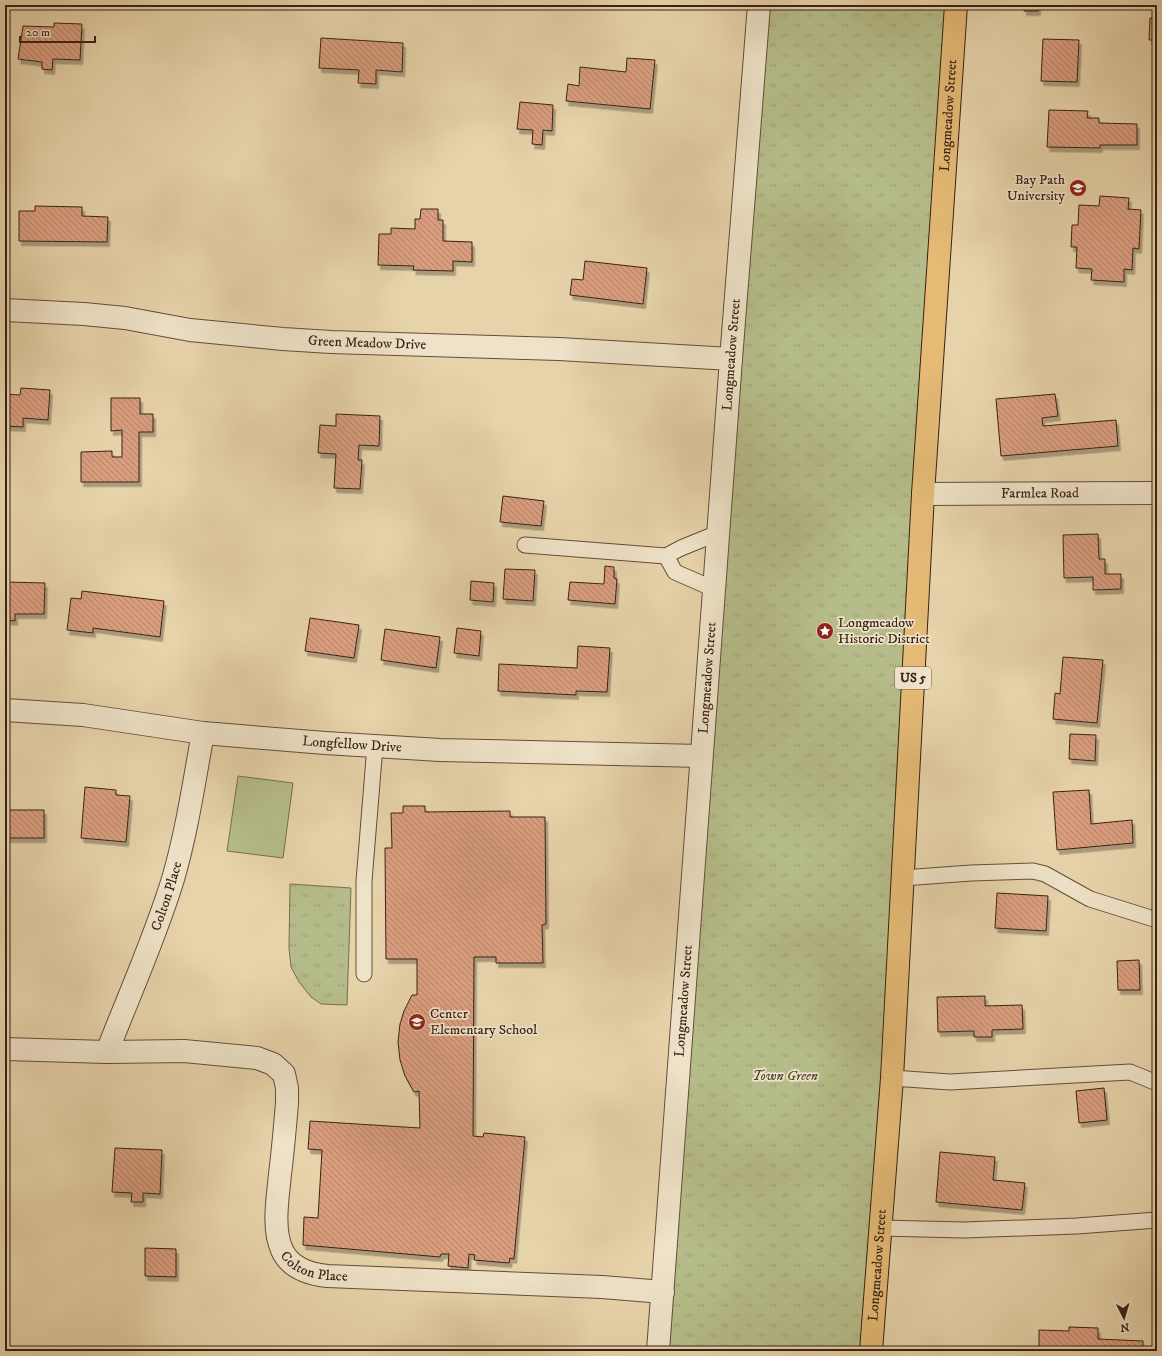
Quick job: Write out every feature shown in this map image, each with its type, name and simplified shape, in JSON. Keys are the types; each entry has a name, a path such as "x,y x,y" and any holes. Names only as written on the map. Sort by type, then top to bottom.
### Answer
{"main road":[{"name":"Longmeadow Street","path":"871,1351 892,1078 923,494 956,5"}],"street":[{"name":"Longmeadow Street","path":"658,1351 701,756 759,5"},
{"name":"Green Meadow Drive","path":"5,310 84,314 125,318 190,330 283,339 331,342 559,349 731,359"},
{"name":"Farmlea Road","path":"923,494 1157,493"},
{"name":"Longfellow Drive","path":"5,710 83,715 203,733 325,743 440,750 701,756"},
{"name":"Colton Place","path":"107,1052 156,929 173,878 184,833 203,733"},
{"name":"Colton Place","path":"5,1049 107,1052 184,1051 257,1058 273,1064 281,1071 286,1081 287,1103 277,1213 278,1235 280,1246 286,1257 291,1263 306,1272 319,1275 602,1287 663,1292"}],"lane":[{"path":"525,545 666,556 681,548 718,533"},
{"path":"666,556 675,572 714,589"},
{"path":"364,974 364,881 375,746"},
{"path":"902,878 971,873 1033,871 1045,874 1090,899 1157,920"},
{"path":"892,1078 950,1082 1130,1072 1157,1083"},
{"path":"881,1228 971,1230 1077,1226 1157,1220"}],"green space":[{"name":"Town Green","path":"759,5 956,5 871,1351 658,1351"},
{"path":"238,776 293,783 283,858 227,851"},
{"path":"290,884 351,888 347,1005 321,1004 311,997 299,982 291,967 289,948"}],"building":[{"path":"1024,5 1038,5 1038,11 1024,11"},
{"path":"1150,18 1157,18 1157,40 1149,40"},
{"path":"54,23 82,24 80,60 53,59 52,70 42,69 42,62 18,59 23,26 54,27"},
{"path":"321,38 403,43 402,72 376,70 376,84 358,83 359,70 319,68"},
{"path":"1043,39 1079,40 1077,82 1041,81"},
{"path":"627,58 655,60 650,109 566,101 568,84 579,86 580,67 626,72"},
{"path":"520,102 553,105 552,131 543,130 542,145 532,144 533,130 517,129"},
{"path":"1049,110 1088,111 1087,118 1099,118 1099,123 1137,124 1137,145 1100,145 1100,148 1047,147"},
{"path":"1100,196 1129,198 1128,209 1141,210 1139,249 1133,248 1132,270 1124,269 1124,282 1091,280 1092,269 1076,268 1077,247 1071,247 1072,225 1078,225 1079,205 1099,206"},
{"path":"35,206 82,207 82,216 108,217 107,242 19,241 19,211 35,211"},
{"path":"421,209 438,209 438,220 443,220 443,241 472,242 472,262 453,261 453,271 413,270 414,266 378,265 379,234 391,234 391,228 415,229 415,219 420,219"},
{"path":"585,261 647,268 643,304 570,295 572,279 583,280"},
{"path":"21,388 50,390 48,420 23,418 23,427 5,426 5,394 20,395"},
{"path":"1055,394 1058,416 1042,418 1043,426 1116,420 1118,446 1001,456 996,399"},
{"path":"111,398 140,398 140,414 153,414 153,432 139,432 139,482 81,482 81,452 112,451 112,457 122,457 122,430 111,431"},
{"path":"336,414 380,416 379,446 359,445 358,460 362,460 360,489 334,488 336,454 318,453 320,425 336,426"},
{"path":"503,496 544,501 541,526 500,522"},
{"path":"1098,534 1099,559 1105,559 1105,574 1121,574 1121,589 1093,590 1093,577 1064,578 1063,535"},
{"path":"605,566 614,567 614,578 617,579 615,604 568,600 570,582 604,584"},
{"path":"505,569 535,570 533,601 503,599"},
{"path":"471,581 494,583 493,602 470,600"},
{"path":"5,582 45,583 44,614 15,614 15,621 5,620"},
{"path":"82,591 164,601 160,637 93,628 93,633 67,630 71,598 81,599"},
{"path":"310,618 359,625 354,658 305,651"},
{"path":"457,628 481,631 479,656 454,653"},
{"path":"385,629 440,637 436,668 381,660"},
{"path":"578,646 610,648 607,692 576,691 576,695 498,691 499,664 577,668"},
{"path":"1063,657 1103,660 1097,723 1053,719 1055,693 1060,694"},
{"path":"1070,734 1096,735 1095,761 1069,759"},
{"path":"85,787 116,790 116,795 130,796 126,842 81,838"},
{"path":"1089,790 1091,824 1132,820 1133,843 1057,850 1053,792"},
{"path":"403,806 425,806 425,812 510,811 510,817 545,817 546,924 542,925 543,963 496,963 496,957 474,957 473,1136 483,1137 484,1133 525,1137 514,1259 510,1258 509,1263 474,1260 475,1255 469,1254 468,1268 448,1266 449,1254 441,1254 440,1257 303,1245 304,1217 318,1218 322,1150 308,1149 310,1121 420,1128 419,1091 414,1092 405,1076 400,1060 398,1042 400,1024 404,1011 412,995 417,995 417,959 386,959 385,848 392,848 391,813 403,813"},
{"path":"5,810 44,810 44,838 5,838"},
{"path":"997,893 1048,896 1046,931 995,928"},
{"path":"1139,960 1140,990 1118,990 1117,961"},
{"path":"985,996 985,1006 1022,1005 1023,1029 992,1030 992,1037 974,1037 974,1031 938,1032 937,997"},
{"path":"1104,1088 1107,1120 1079,1123 1076,1091"},
{"path":"115,1148 162,1150 160,1194 143,1193 143,1202 131,1202 132,1193 112,1192"},
{"path":"940,1152 995,1157 993,1180 1025,1183 1022,1210 936,1202"},
{"path":"145,1248 176,1249 176,1277 145,1276"},
{"path":"1069,1327 1098,1328 1098,1339 1143,1341 1143,1351 1039,1351 1039,1330 1069,1331"},
{"path":"513,1348 567,1349 567,1351 513,1351"}],"place":[{"name":"Bay Path University","path":"1078,188"},
{"name":"Longmeadow Historic District","path":"825,631"},
{"name":"Center Elementary School","path":"417,1022"}]}
